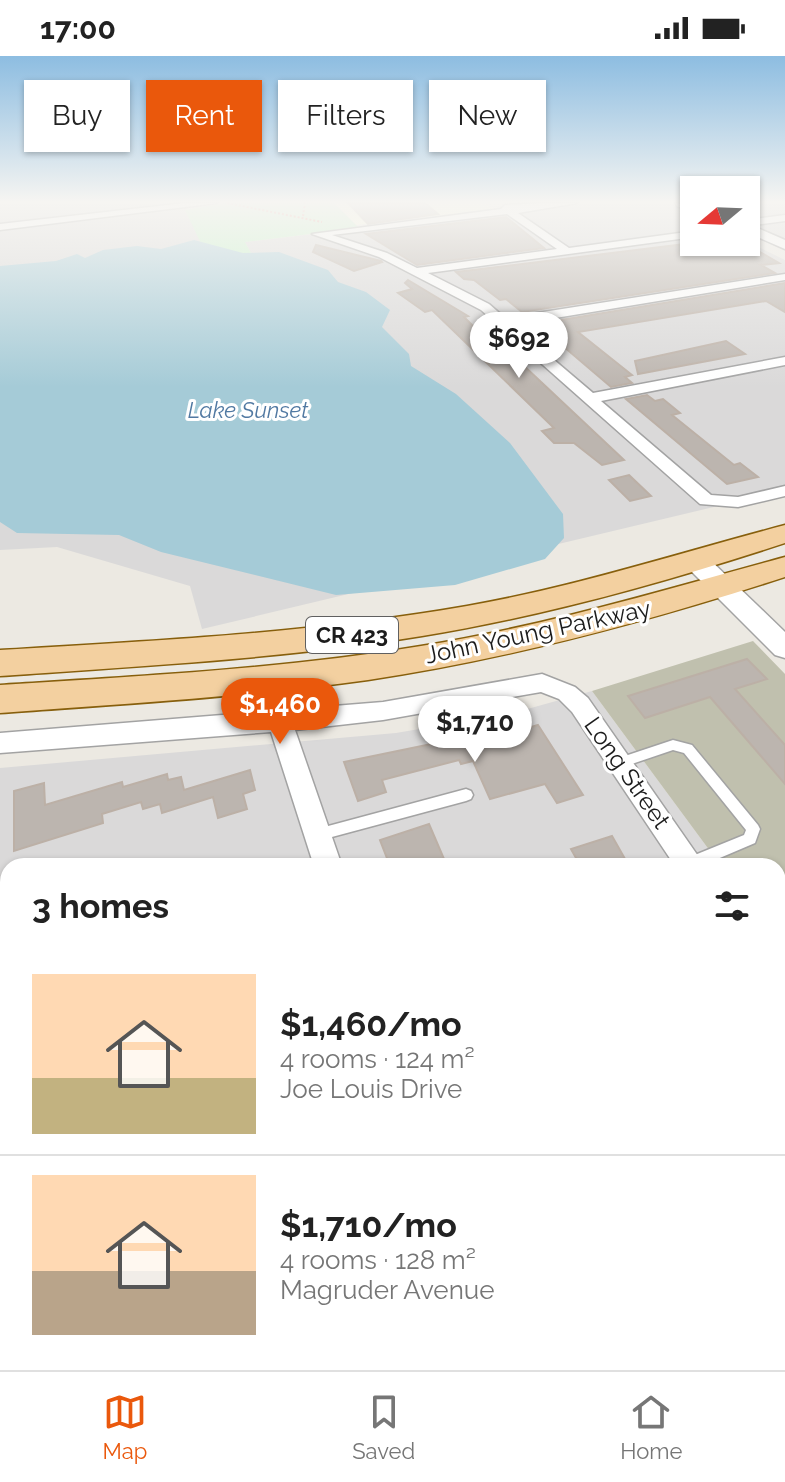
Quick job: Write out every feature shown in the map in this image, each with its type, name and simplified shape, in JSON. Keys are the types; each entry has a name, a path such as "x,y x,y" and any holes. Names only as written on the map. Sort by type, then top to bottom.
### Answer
{"main road":[{"name":"John Young Parkway","path":"0,663 242,647 424,625 596,590 785,534"},
{"name":"John Young Parkway","path":"0,699 250,680 412,660 593,623 785,567"}],"street":[{"path":"404,264 466,295 505,322 700,496 714,502 738,502 785,491"},
{"path":"419,271 468,264"},
{"path":"505,322 785,277"},
{"path":"591,398 785,361"},
{"path":"697,562 785,648"},
{"name":"Long Street","path":"280,722 453,700 527,683 556,686 580,705 686,858"},
{"path":"0,743 280,722 325,858"}],"lane":[{"path":"620,763 673,745 688,749 753,829 750,839 707,858"},
{"path":"317,835 466,795"}],"shaded area":[{"path":"0,264 785,264 785,490 202,629 190,586 57,547 0,550"},
{"path":"753,641 785,674 785,858 715,858 592,691"},
{"path":"592,691 715,858 0,858 0,768 396,733 513,713"}],"water":[{"name":"Lake Sunset","path":"313,264 328,270 338,282 366,292 390,310 382,327 409,354 411,366 456,394 510,443 563,514 564,538 545,559 455,585 336,595 161,552 119,535 17,533 0,522 0,266"}],"building":[{"path":"340,264 375,264 354,271"},
{"path":"519,264 767,264 761,265 775,273 522,312 474,280 464,279 456,272"},
{"path":"408,280 468,316 464,317 495,348 504,347 624,460 602,465 574,443 554,443 542,431 554,428 432,310 425,312 398,293 412,289 405,283"},
{"path":"785,283 785,312 766,301 578,332 632,375 625,377 632,383 611,387 537,324"},
{"path":"726,341 745,354 638,374 635,361"},
{"path":"647,395 655,401 663,399 680,413 672,415 734,465 740,463 758,477 727,484 626,399"},
{"path":"629,475 651,496 630,501 609,480"},
{"path":"747,659 767,679 735,689 785,745 785,784 710,697 645,718 628,696"},
{"path":"538,725 583,795 557,803 545,784 490,799 473,761 461,764 459,760 382,780 386,792 358,801 344,762 495,731 498,737"},
{"path":"250,770 255,790 243,794 247,809 218,818 213,797 162,813 160,804 143,809 141,802 102,814 103,823 14,851 14,791 44,783 45,805 122,782 123,787 167,774 168,780 181,777 184,790"},
{"path":"429,824 444,858 387,858 380,840"},
{"path":"612,836 624,858 576,858 571,849"}]}
